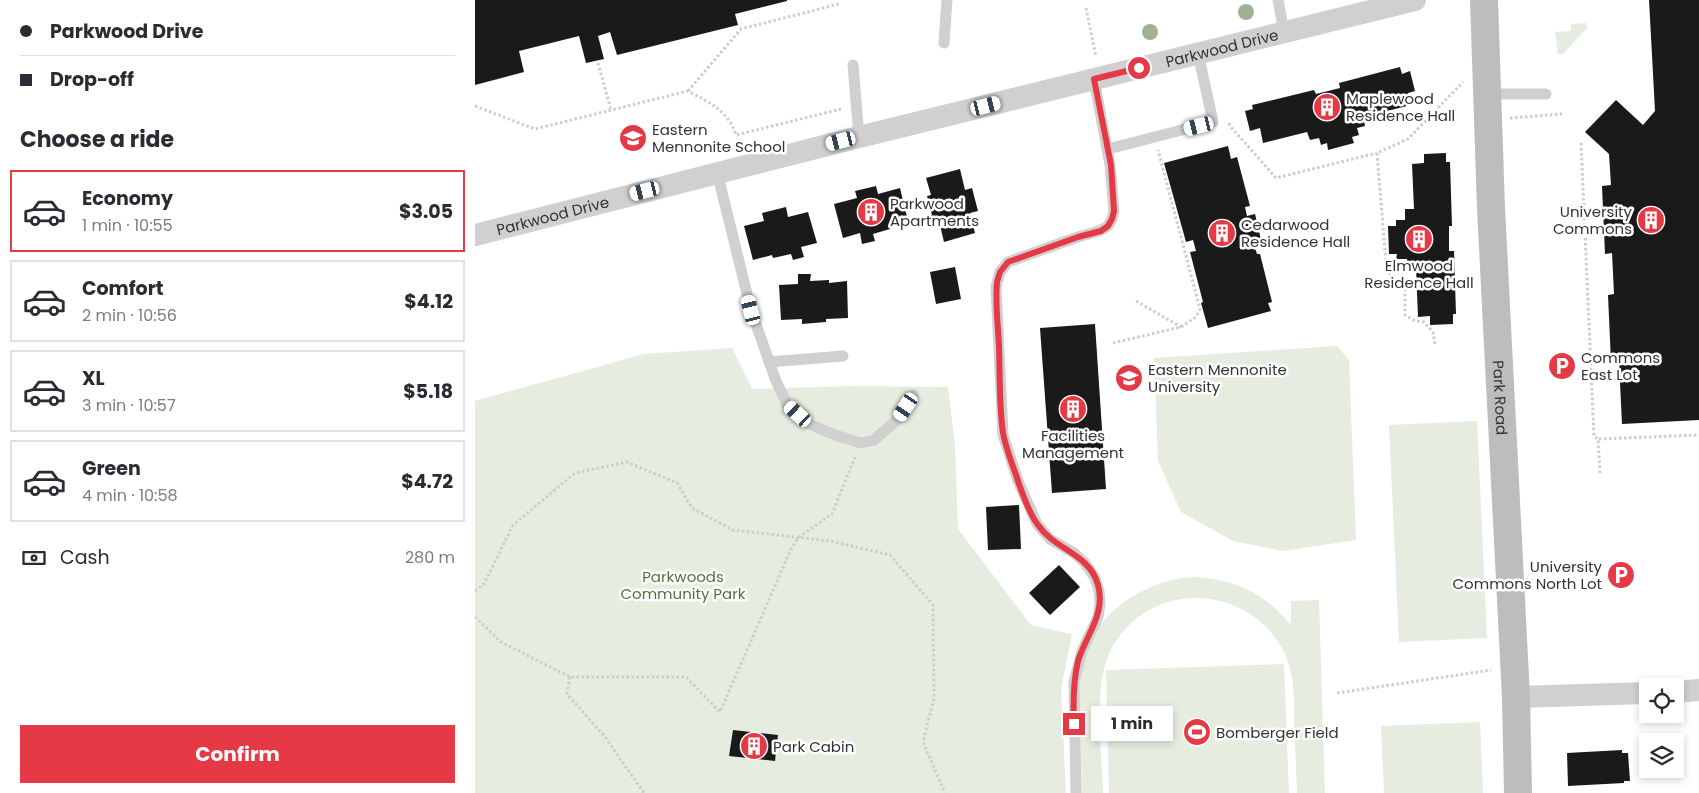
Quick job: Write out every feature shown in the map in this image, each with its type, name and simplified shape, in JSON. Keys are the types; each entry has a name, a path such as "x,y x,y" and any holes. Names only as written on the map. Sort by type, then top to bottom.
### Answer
{"street":[{"name":"Parkwood Drive","path":"475,235 717,172 1415,0"},
{"name":"Park Road","path":"1484,0 1478,86 1491,208 1516,698 1518,793"},
{"path":"1684,691 1699,690"},
{"path":"1516,698 1639,693"}],"lane":[{"path":"944,43 947,0"},
{"path":"1278,0 1284,32"},
{"path":"1107,149 1213,122 1198,53"},
{"path":"853,65 859,137"},
{"path":"1076,793 1074,682 1082,650 1097,617 1100,604 1099,591 1095,578 1085,563 1074,553 1053,541 1037,524 1018,481 1003,436 996,287 1000,272 1008,262 1099,231 1110,222 1114,211 1112,181 1098,78"},
{"path":"1478,86 1546,94"},
{"path":"717,172 751,310 769,362 787,404 809,424 835,436 861,443 874,440 898,419 913,395"},
{"path":"769,362 843,356"}],"path":[{"path":"475,106 535,129 688,91 741,29 839,4"},
{"path":"1086,8 1098,78"},
{"path":"598,63 611,110"},
{"path":"1227,117 1230,126 1276,178 1377,152 1408,139 1478,86"},
{"path":"688,91 722,111 731,123 735,135 857,105"},
{"path":"1510,118 1562,114"},
{"path":"1113,343 1181,327 1196,317 1200,310 1155,137"},
{"path":"1581,143 1594,436 1598,439 1600,473"},
{"path":"1377,152 1386,263 1391,278 1405,286 1405,315 1425,322 1433,332 1435,344"},
{"path":"1136,301 1181,327"},
{"path":"1598,439 1699,435"},
{"path":"475,618 501,642 569,677 686,677 720,712 792,547 799,537 832,514 861,443"},
{"path":"475,591 484,584 513,525 575,473 627,462 677,483 692,508 733,530 830,541 890,555 933,605 935,698 923,742 945,793"},
{"path":"1337,693 1494,669"},
{"path":"569,677 567,694 605,737 644,793"}],"green space":[{"path":"1586,23 1586,29 1563,54 1558,54 1555,32 1571,31 1571,24"},
{"path":"1337,346 1349,360 1356,540 1283,551 1233,541 1181,512 1158,461 1154,358"},
{"name":"Parkwoods Community Park","path":"732,348 752,389 848,386 948,387 955,446 958,529 1031,625 1072,634 1061,689 1066,793 475,793 475,401 644,354"},
{"path":"1477,421 1487,638 1399,642 1389,425"},
{"path":"1193,577 1222,581 1247,589 1270,604 1291,625 1291,601 1319,600 1325,793 1297,793 1292,677 1289,664 1274,637 1254,617 1229,604 1202,598 1175,600 1149,610 1126,628 1109,654 1104,668 1100,703 1103,793 1082,793 1079,688 1083,665 1090,643 1108,617 1133,596 1162,583"},
{"name":"Bomberger Field","path":"1284,664 1289,793 1109,793 1106,670"},
{"path":"1480,722 1483,793 1384,793 1381,726"}],"building":[{"path":"475,0 787,1 735,14 738,25 617,55 610,32 598,36 604,59 586,63 579,36 519,51 524,72 475,85"},
{"name":"University Commons","path":"1649,0 1699,0 1699,420 1622,424 1619,362 1611,362 1608,295 1614,294 1612,253 1605,254 1602,186 1611,185 1609,154 1585,132 1616,100 1643,125 1655,111"},
{"name":"Maplewood Residence Hall","path":"1400,67 1402,74 1410,71 1415,91 1408,93 1411,105 1363,117 1365,126 1357,128 1359,135 1352,137 1354,143 1328,150 1327,143 1321,145 1319,138 1310,140 1307,132 1263,143 1260,128 1250,131 1245,111 1253,109 1252,105 1314,90 1316,94 1340,88 1339,83"},
{"name":"Cedarwood Residence Hall","path":"1228,146 1231,159 1237,157 1250,206 1245,207 1247,216 1255,214 1261,240 1253,242 1257,254 1260,254 1272,302 1268,303 1271,311 1208,328 1190,252 1196,251 1193,240 1186,242 1164,163"},
{"name":"Elmwood Residence Hall","path":"1446,153 1446,162 1450,162 1452,226 1449,226 1449,251 1454,251 1456,314 1453,314 1453,324 1430,325 1430,316 1418,317 1416,268 1407,269 1407,259 1396,259 1397,254 1389,254 1388,226 1396,226 1396,220 1405,220 1405,209 1414,209 1412,164 1424,163 1424,154"},
{"name":"Parkwood Apartments","path":"960,169 965,190 972,188 978,211 970,213 975,233 944,242 940,225 929,228 926,216 932,215 927,196 931,195 926,178"},
{"name":"Parkwood Apartments","path":"876,186 878,194 900,188 908,221 889,226 890,229 873,234 875,241 862,244 860,233 843,238 834,204 857,198 855,191"},
{"path":"786,207 788,217 808,212 817,243 801,247 804,257 793,260 791,254 773,258 772,255 753,260 744,226 764,221 762,213"},
{"path":"955,267 961,299 936,304 930,272"},
{"path":"798,274 811,274 810,281 829,280 829,283 847,281 848,318 826,319 826,322 802,324 802,319 781,320 779,285 798,284"},
{"name":"Facilities Management","path":"1095,324 1106,489 1052,493 1040,328"},
{"path":"1019,505 1021,549 988,550 986,507"},
{"path":"1059,565 1080,587 1050,615 1029,593"},
{"name":"Park Cabin","path":"733,730 778,735 775,761 729,756"},
{"path":"1622,750 1622,753 1628,753 1630,781 1624,781 1624,783 1568,786 1567,753"}],"place":[{"name":"Maplewood Residence Hall","path":"1327,107"},
{"name":"Eastern Mennonite School","path":"633,138"},
{"name":"Parkwood Apartments","path":"871,212"},
{"name":"University Commons","path":"1651,220"},
{"name":"Cedarwood Residence Hall","path":"1222,233"},
{"name":"Elmwood Residence Hall","path":"1419,239"},
{"name":"Commons East Lot","path":"1562,366"},
{"name":"Eastern Mennonite University","path":"1129,378"},
{"name":"Facilities Management","path":"1073,409"},
{"name":"University Commons North Lot","path":"1621,575"},
{"name":"Bomberger Field","path":"1197,732"},
{"name":"Park Cabin","path":"754,746"}],"route":[{"path":"1074,724 1074,682 1078,661 1097,617 1100,604 1098,584 1080,557 1053,541 1037,524 1018,481 1003,436 996,287 1000,272 1008,262 1099,231 1110,222 1114,211 1111,165 1094,79 1139,68"}]}
